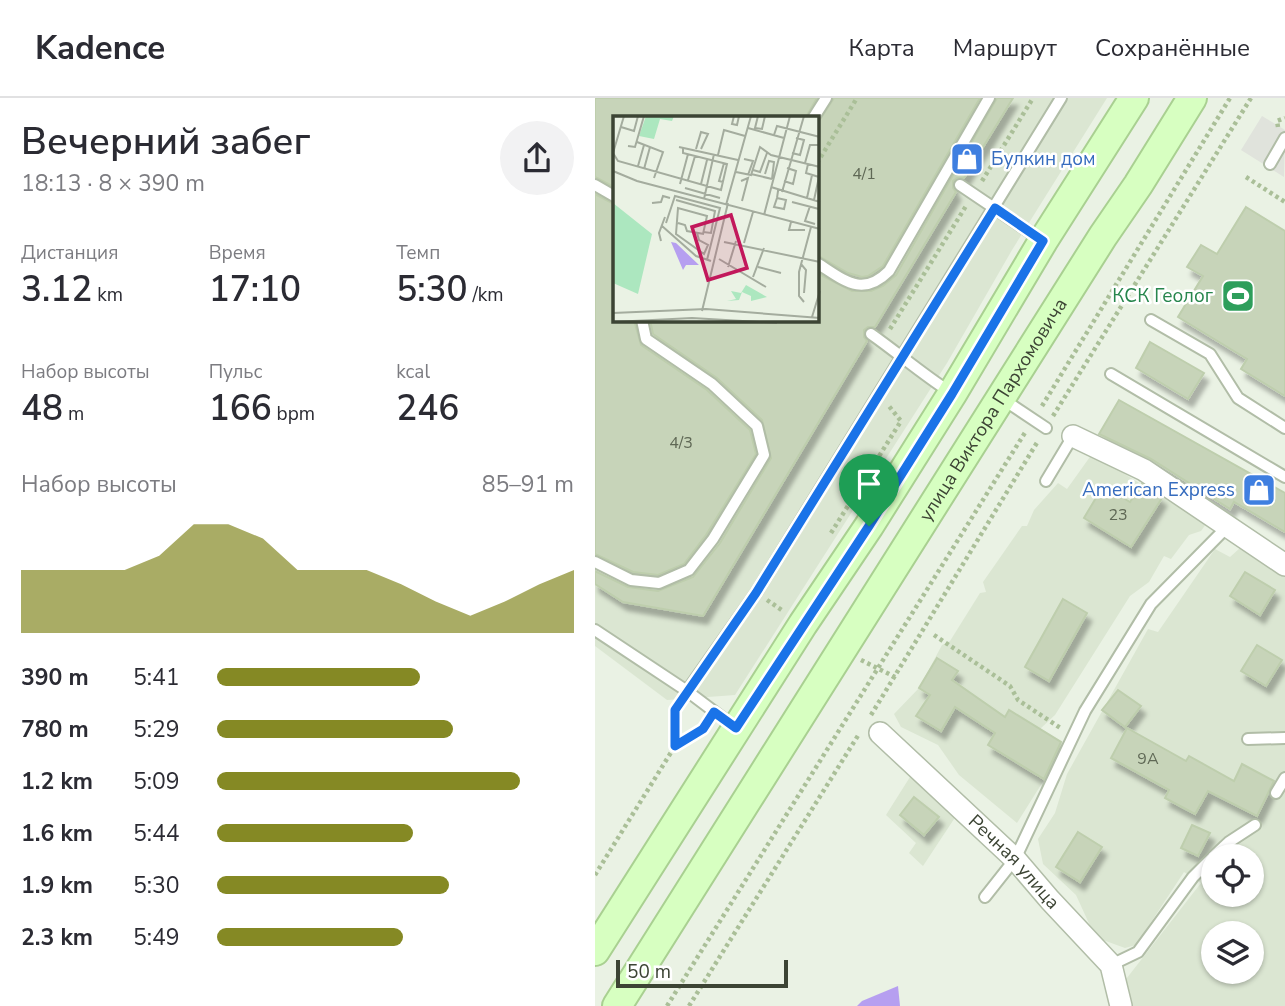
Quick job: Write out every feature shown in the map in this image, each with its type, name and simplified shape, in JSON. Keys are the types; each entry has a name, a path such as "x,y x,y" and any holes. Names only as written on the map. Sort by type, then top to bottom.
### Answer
{"main road":[{"path":"595,951 725,720 869,526 1134,98"},
{"name":"улица Виктора Пархомовича","path":"617,1006 745,799 906,551 1192,98"},
{"path":"869,526 906,551"}],"street":[{"path":"1073,436 1144,470 1285,565"},
{"name":"Речная улица","path":"880,733 1015,859 1111,965 1121,1006"}],"lane":[{"path":"815,116 826,98"},
{"path":"819,264 846,282 861,286 877,282 889,271 989,98"},
{"path":"687,691 756,593 1061,98"},
{"path":"1270,164 1285,138"},
{"path":"595,185 613,195"},
{"path":"960,185 1043,241"},
{"path":"1151,320 1210,354 1238,398 1285,428"},
{"path":"595,562 631,580 659,583 689,570 713,538 764,455 757,426 712,384 646,339 642,322"},
{"path":"874,329 915,370 952,394"},
{"path":"1111,374 1285,477"},
{"path":"1001,398 1046,428"},
{"path":"1046,481 1073,436"},
{"path":"985,897 1015,859 1085,711 1151,604 1228,526"},
{"path":"595,630 687,691 725,720"},
{"path":"1248,739 1285,738"},
{"path":"1276,793 1285,778"},
{"path":"1227,844 1255,825"},
{"path":"1111,965 1138,952 1201,869"}],"path":[{"path":"819,160 857,98"},
{"path":"874,329 889,330 1033,98"},
{"path":"667,1006 1230,98"},
{"path":"689,1006 943,600 1046,428 1251,98"},
{"path":"1277,121 1285,118"},
{"path":"1246,177 1285,202"},
{"path":"827,540 901,421 878,394"},
{"path":"775,622 783,611"},
{"path":"934,635 1010,686 1019,700 1074,737"},
{"path":"675,746 675,710 687,691"},
{"path":"595,875 675,746 703,729 725,720"}],"shaded area":[{"path":"595,98 1107,98 1012,250 947,363 735,695 667,700 595,646"},
{"path":"1262,116 1285,130 1284,177 1241,150"},
{"path":"1092,454 1206,524 1201,531 1189,535 1171,559 1164,556 1149,582 1130,596 1055,715 1040,729 1066,745 1017,823 959,775 938,745 901,727 894,714 919,688 942,645 950,641 980,593 986,592 983,582 1022,526 1027,526 1034,510 1058,483 1067,489"},
{"path":"1240,548 1285,575 1285,1006 1132,1006 1123,983 1201,883 1184,872 1136,945 1125,948 1103,940 1092,930 1076,895 1043,864 1038,839 1055,813 1067,774 1148,629 1158,632 1215,549 1230,557"},
{"path":"910,777 956,816 923,866 909,853 916,843 886,815"},
{"path":"898,986 900,1006 857,1006 862,1001"}],"building":[{"path":"595,98 817,98 807,116 613,116 613,186 595,177"},
{"path":"834,98 980,98 883,266 862,277 848,273 819,256 819,121"},
{"path":"997,98 1013,98 964,178 953,181 956,192 875,327 864,330 867,341 703,616 623,602 595,584 595,571 628,587 658,591 693,577 720,543 771,458 762,420 717,378 653,334 650,322 819,322 819,274 852,291 871,291 883,286 896,275"},
{"path":"595,194 613,203 613,322 635,322 641,345 707,390 750,430 756,454 706,535 684,564 658,575 633,572 595,554"},
{"name":"КСК Геолог","path":"1246,207 1285,231 1285,396 1241,369 1247,359 1178,317 1203,276 1187,267 1201,245 1217,254"},
{"path":"1150,342 1204,373 1188,399 1136,368"},
{"path":"1119,400 1285,493 1285,532 1234,502 1230,509 1151,459 1099,434"},
{"path":"1142,484 1162,498 1131,547 1084,518 1103,486 1130,502"},
{"path":"1245,572 1275,590 1260,615 1230,596"},
{"path":"1063,599 1087,613 1049,681 1025,667"},
{"path":"1257,645 1282,660 1266,686 1241,671"},
{"path":"937,658 958,671 952,680 1005,717 1009,710 1061,742 1044,779 988,745 995,733 955,707 941,731 916,716 930,695 919,688"},
{"path":"1118,690 1141,706 1125,727 1102,710"},
{"path":"1127,728 1186,761 1189,756 1234,781 1242,764 1274,781 1257,816 1208,791 1195,814 1165,798 1169,790 1111,758"},
{"path":"914,797 939,817 924,835 900,815"},
{"path":"1192,825 1210,833 1204,844 1201,844 1198,856 1181,848"},
{"path":"1078,832 1102,847 1080,882 1056,867"}],"place":[{"name":"Булкин дом","path":"967,159"},
{"name":"КСК Геолог","path":"1238,296"},
{"name":"American Express","path":"1259,490"}],"route":[{"path":"995,208 1043,241 869,526 736,728 714,712 703,729 675,746 675,710 756,593 995,208"}]}
